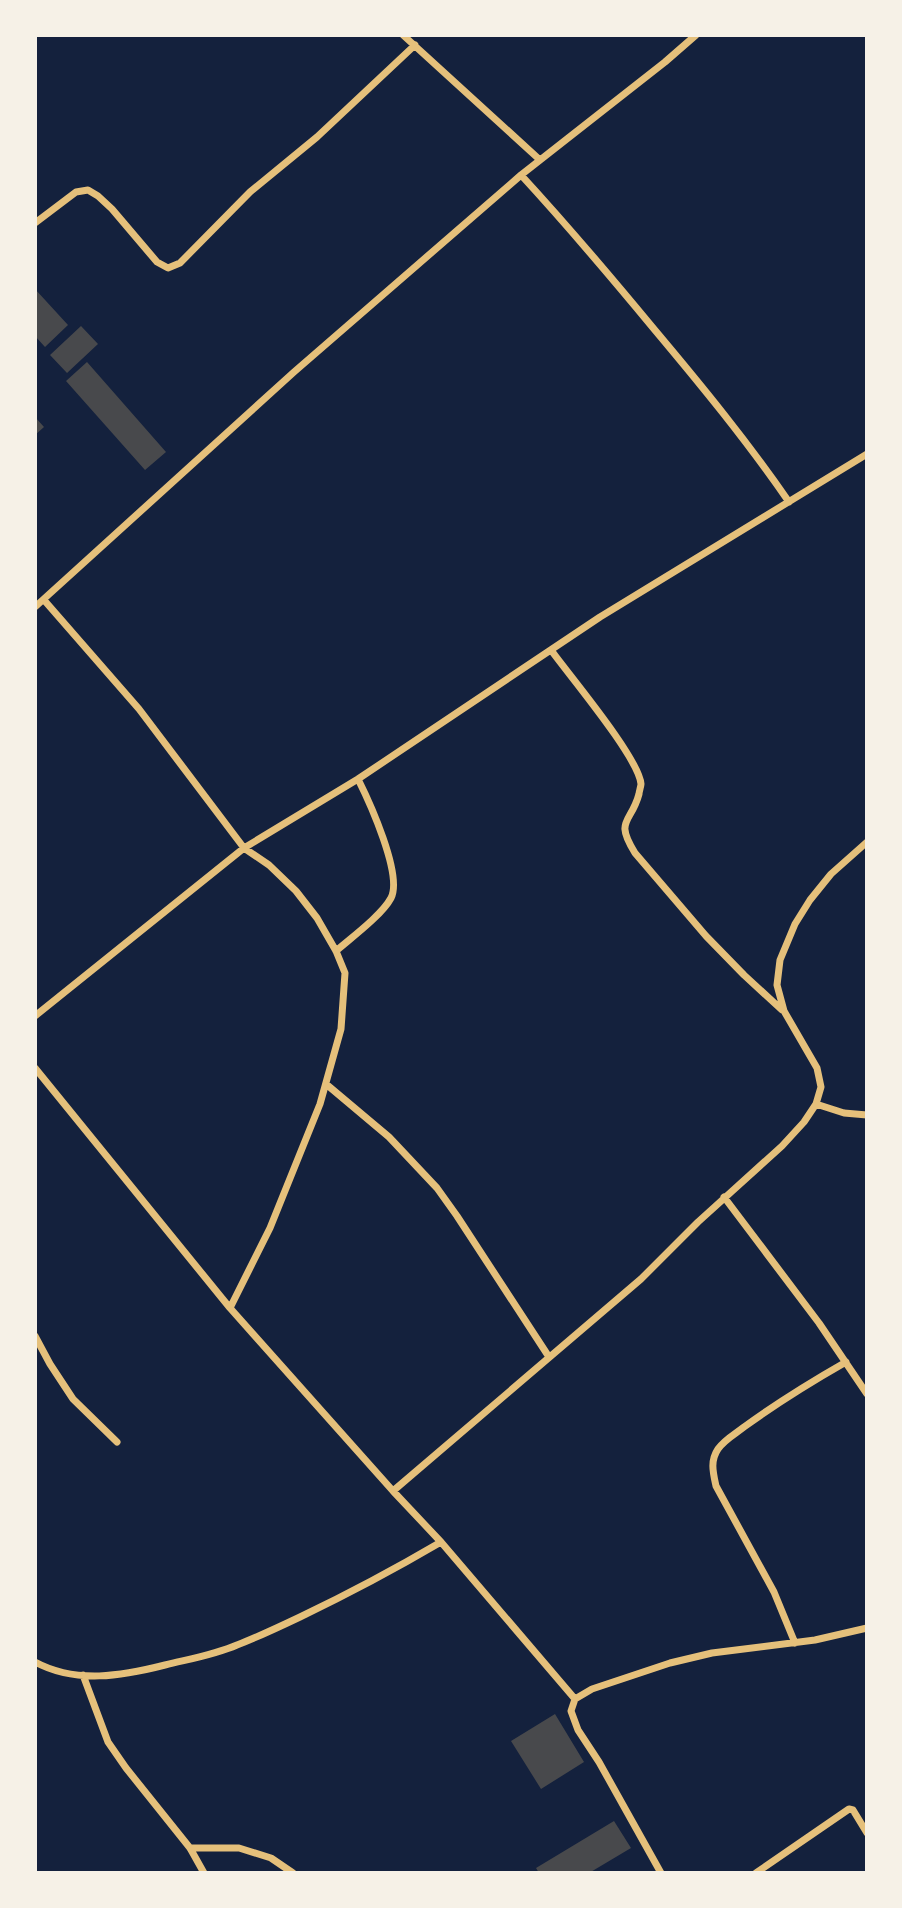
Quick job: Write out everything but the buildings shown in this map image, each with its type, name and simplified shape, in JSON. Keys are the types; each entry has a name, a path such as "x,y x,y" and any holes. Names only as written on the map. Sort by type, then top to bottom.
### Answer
{"street":[{"path":"403,35 540,160"},
{"path":"35,607 294,372 521,175 696,35"},
{"path":"35,223 76,192 88,190 98,195 112,209 157,262 168,268 180,263 250,192 317,137 415,45"},
{"path":"521,175 573,232 703,387 755,453 789,502"},
{"path":"35,1016 244,848 358,779 600,617 867,454"},
{"path":"44,600 139,709 244,848 269,865 296,891 317,918 345,973 341,1029 320,1104 270,1228 230,1308"},
{"path":"551,650 624,748 636,770 641,785 637,801 623,828 635,853 706,936 784,1012"},
{"path":"336,951 382,909 391,897 394,885 389,858 373,809 358,779"},
{"path":"393,1491 640,1279 724,1197 782,1146 804,1122 816,1104 821,1087 817,1068 784,1012 777,985 780,960 795,924 810,900 831,873 867,842"},
{"path":"35,1068 230,1308 441,1542 575,1699"},
{"path":"326,1084 389,1137 437,1188 549,1357"},
{"path":"816,1104 844,1113 867,1115"},
{"path":"724,1197 867,1394"},
{"path":"35,1336 73,1399 117,1442"},
{"path":"795,1643 774,1591 716,1486 712,1470 714,1457 719,1447 789,1395 846,1362"},
{"path":"35,1662 62,1674 103,1677 209,1655 236,1646 389,1573 441,1542"},
{"path":"661,1873 578,1730 571,1711 575,1699 592,1689 670,1663 712,1653 795,1643 867,1629"},
{"path":"83,1675 108,1742 190,1848 204,1873"},
{"path":"756,1873 849,1809 853,1810 867,1833"},
{"path":"190,1848 239,1847 271,1858 293,1873"}]}
